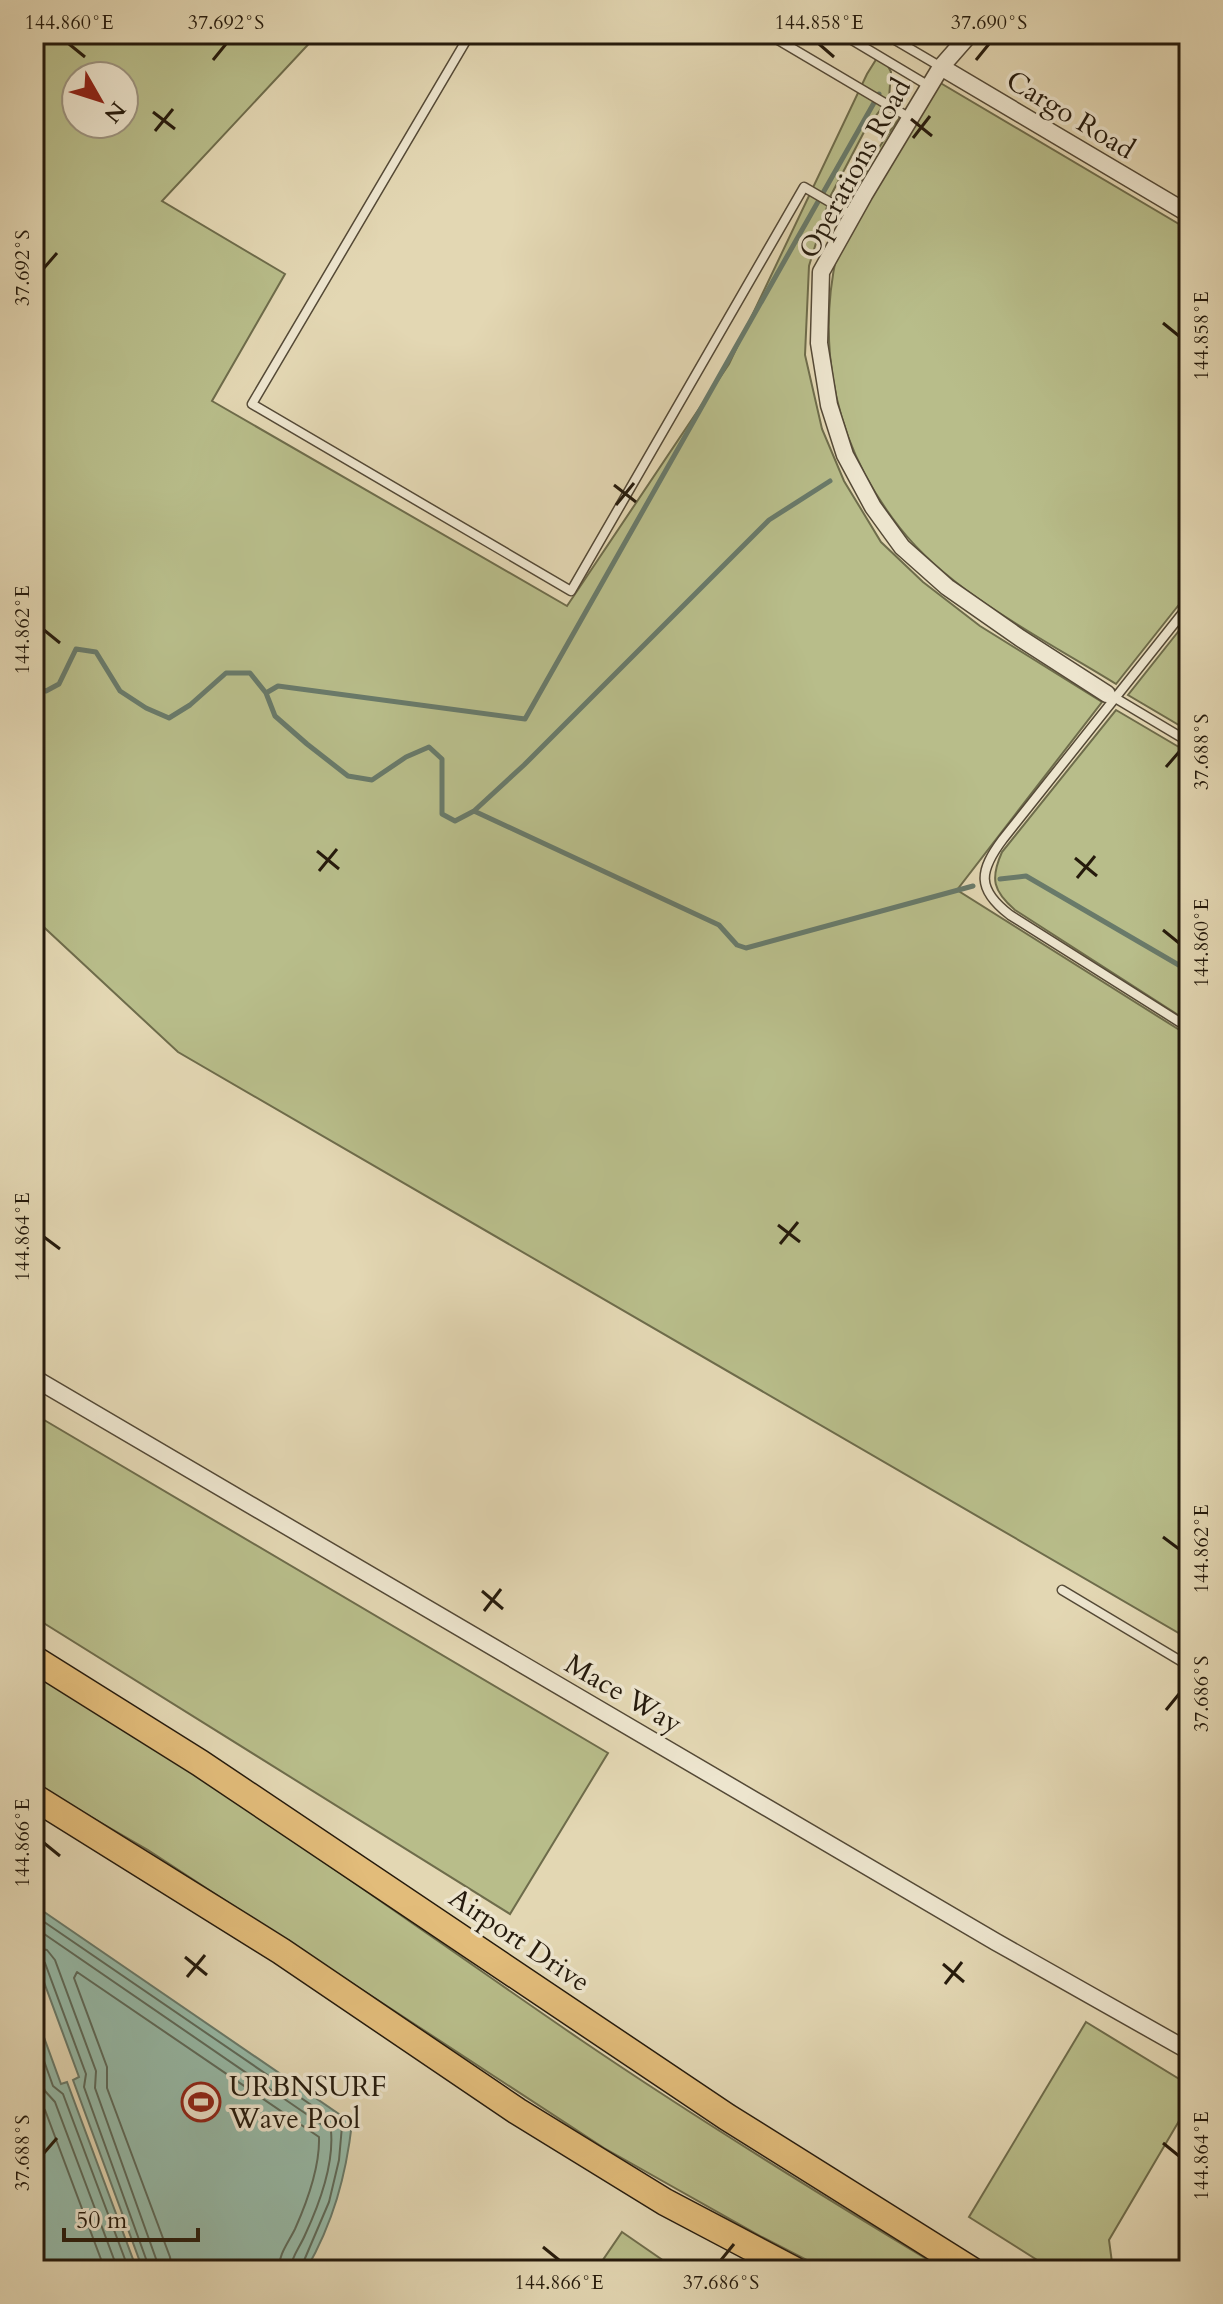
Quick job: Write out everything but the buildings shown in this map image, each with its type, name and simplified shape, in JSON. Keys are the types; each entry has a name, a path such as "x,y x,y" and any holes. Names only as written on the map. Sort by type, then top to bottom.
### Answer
{"main road":[{"name":"Airport Drive","path":"34,1659 200,1763 751,2133 971,2270"},
{"path":"34,1797 292,1959 531,2120 665,2202 794,2270"}],"street":[{"name":"Operations Road","path":"970,34 941,67 821,272 819,343 829,405 852,468 873,507 902,547 947,587 1111,696"},
{"name":"Cargo Road","path":"941,67 1189,214"},
{"name":"Mace Way","path":"34,1378 1189,2051"}],"lane":[{"path":"470,34 252,404 571,591 804,187 852,215"},
{"path":"768,34 910,118"},
{"path":"842,34 929,87"},
{"name":"Cargo Road","path":"885,34 941,67"},
{"path":"1189,605 1111,696 992,854 985,868 987,891 995,903 1010,915 1189,1028"},
{"path":"1111,696 1189,742"},
{"path":"1062,1590 1189,1666"}],"shaded area":[{"path":"36,34 318,34 162,201 285,274 212,401 567,606 729,364 877,58 891,72 889,98 864,132 830,197 809,266 805,355 822,429 844,481 881,542 923,582 980,626 1102,702 957,890 1189,1036 1189,1639 178,1052 34,918"},
{"path":"932,78 1189,230 1189,592 1116,684 1000,614 945,574 921,552 872,487 851,445 837,400 830,355 829,310 835,264 847,218 879,147"},
{"path":"1189,618 1189,731 1128,695"},
{"path":"1116,710 1189,753 1189,1022 1015,910 1002,897 996,884 996,870 1002,852"},
{"path":"34,1414 608,1753 510,1914 34,1617"},
{"path":"34,1672 242,1806 671,2100 945,2270 826,2270 762,2237 604,2148 148,1850 34,1784"},
{"path":"1086,2022 1189,2085 1189,2104 1109,2240 1113,2270 1053,2270 969,2217"},
{"path":"622,2232 677,2270 596,2270"}],"water":[{"name":"URBNSURF Wave Pool","path":"34,1905 352,2123 337,2199 324,2235 306,2270 143,2270 73,2080 79,2077 34,1955"},
{"path":"34,2010 61,2084 67,2082 137,2270 34,2270"}],"waterway":[{"path":"266,693 278,686 525,719 879,94"},
{"path":"474,811 769,520 830,481"},
{"path":"34,688 46,691 59,684 76,649 96,652 120,691 169,718 190,705 226,673 250,673 266,693 275,716 348,776 372,780 406,757 429,747 442,759 442,814 455,821 474,811 719,925 737,945 746,948 973,886"},
{"path":"1000,879 1026,876 1189,971"}],"place":[{"name":"URBNSURF Wave Pool","path":"201,2102"}]}
